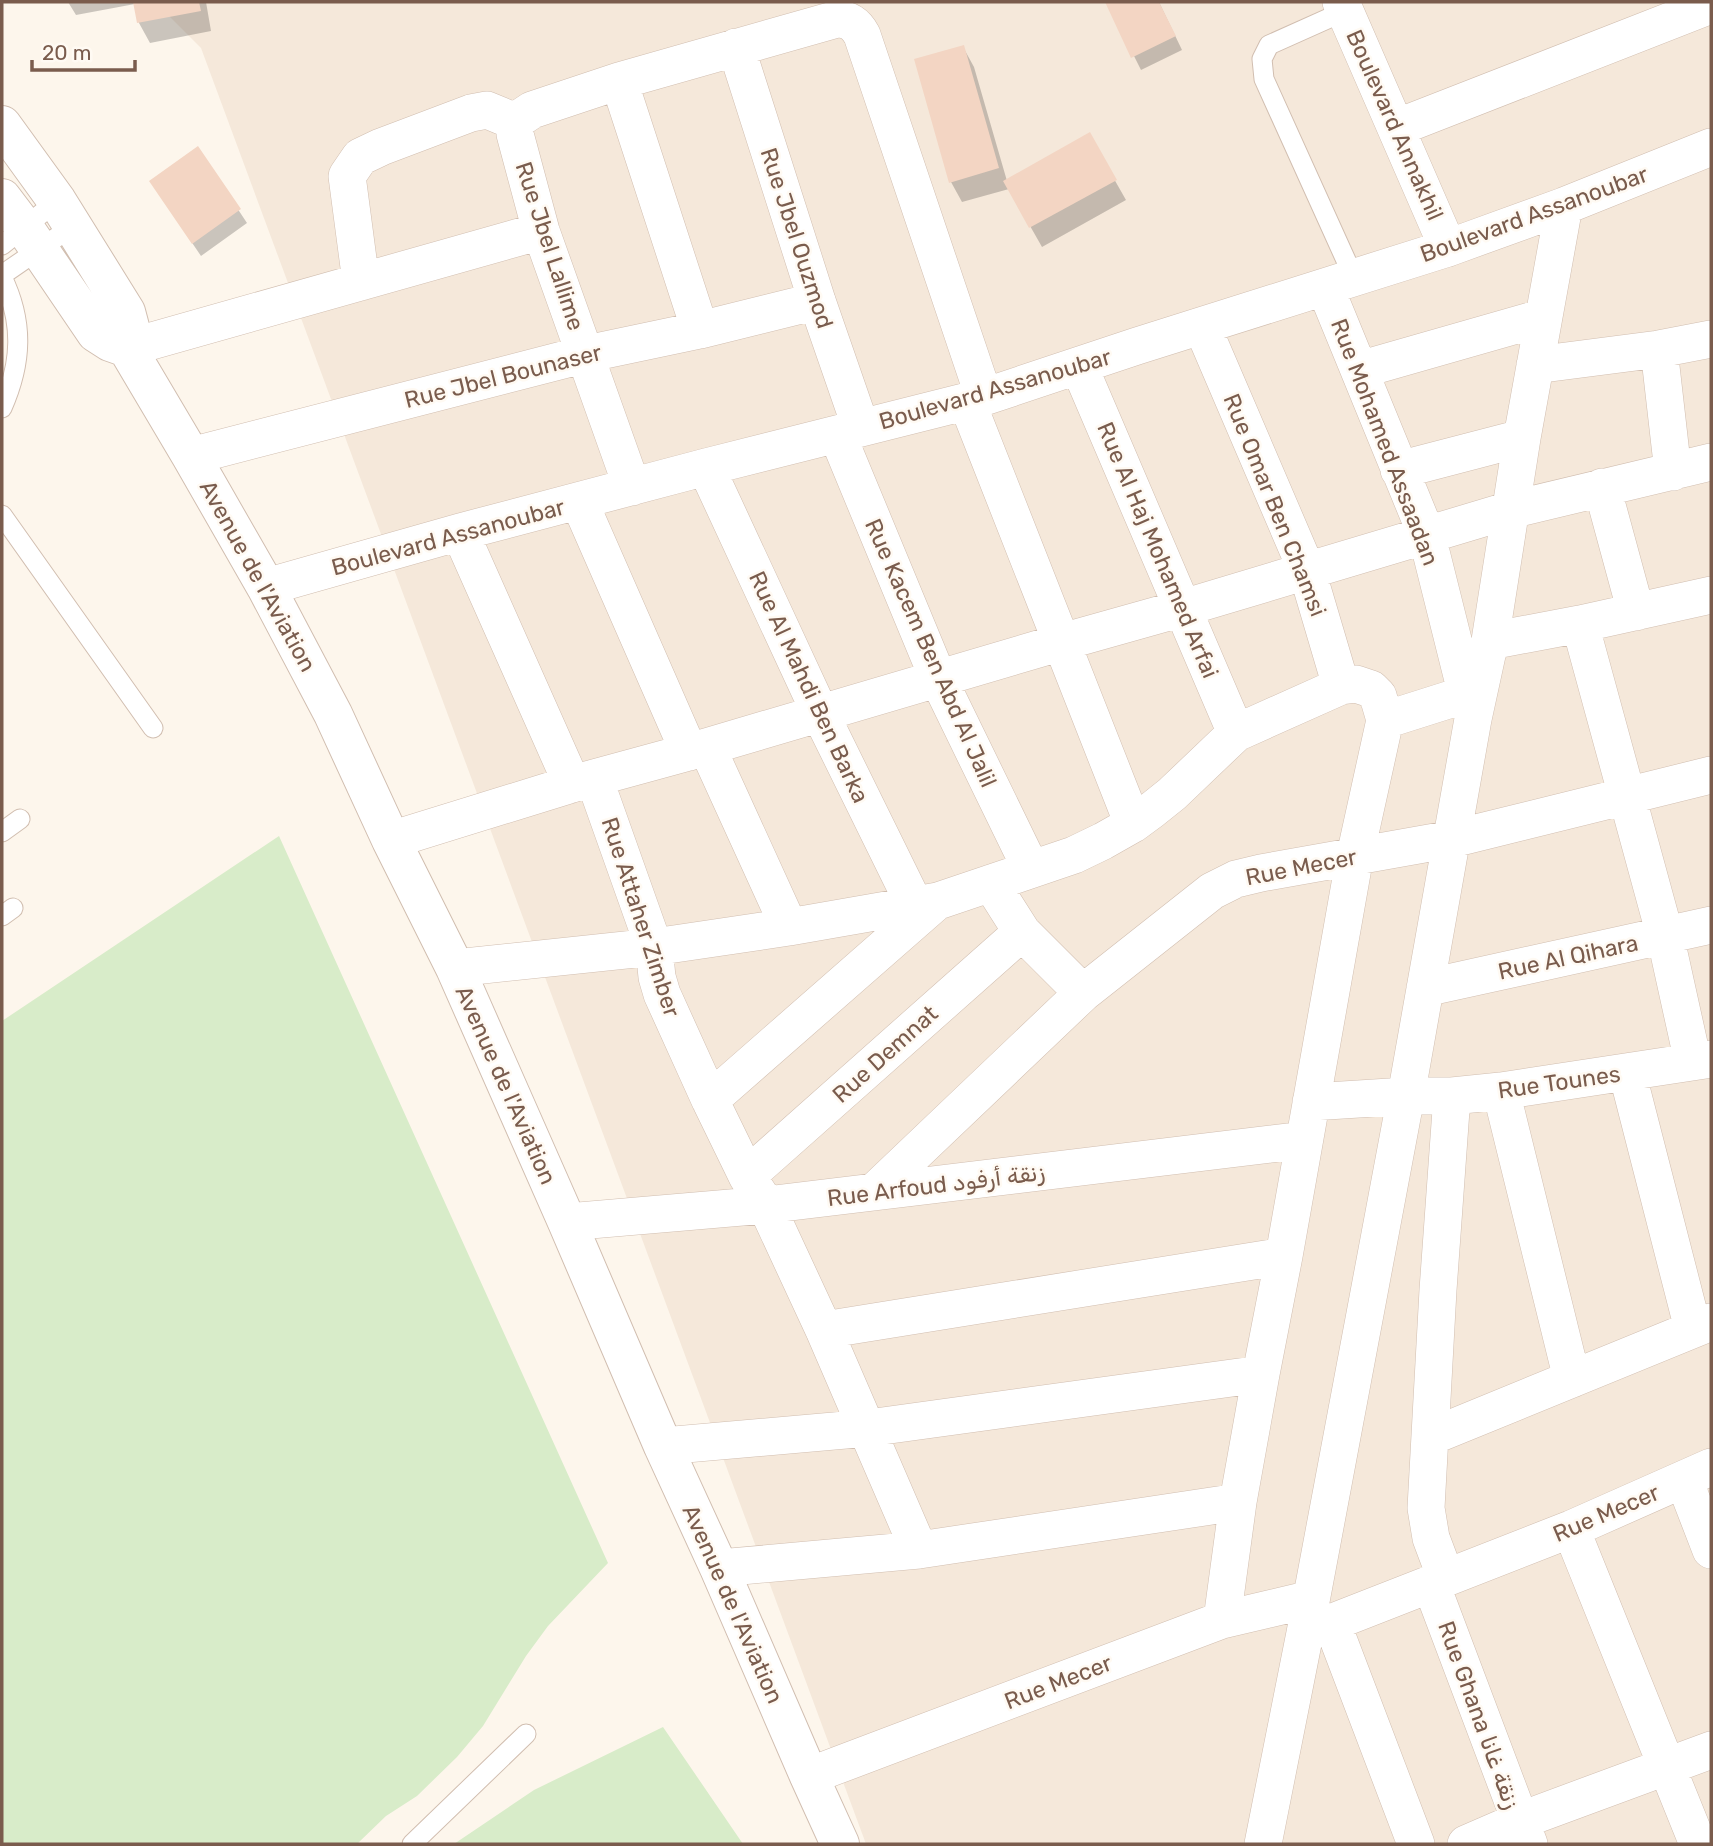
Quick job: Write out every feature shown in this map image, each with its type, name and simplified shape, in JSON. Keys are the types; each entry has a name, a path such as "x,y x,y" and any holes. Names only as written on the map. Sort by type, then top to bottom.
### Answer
{"street":[{"name":"Boulevard Annakhil","path":"1352,5 1396,128 1448,248"},
{"path":"1396,128 1655,14 1711,5"},
{"path":"361,282 347,176 360,157 471,113 487,110 516,122 532,110 619,81 837,19 849,21 859,29 976,399 1062,642 1133,824"},
{"name":"Rue Jbel Ouzmod","path":"736,47 817,301 849,431"},
{"path":"619,81 700,330"},
{"name":"Rue Jbel Lallime","path":"516,122 515,134 541,231 632,487"},
{"name":"Avenue de l'Aviation","path":"2,125 65,213 126,312 130,327 127,348 266,587 333,714 391,840 455,968 663,1446 841,1844"},
{"name":"Boulevard Assanoubar","path":"266,587 706,467 976,399 1448,248 1564,206 1711,147"},
{"path":"1263,1844 1316,1619 1452,839 1470,707 1490,641 1522,438 1564,206"},
{"path":"17,230 96,333 127,348 541,231"},
{"name":"Rue Mohamed Assaadan","path":"1339,282 1359,370 1427,536 1470,707"},
{"name":"Rue Jbel Bounaser","path":"191,456 586,354 700,330 817,301"},
{"path":"1359,370 1544,317"},
{"name":"Rue Omar Ben Chamsi","path":"1202,326 1307,571 1341,686"},
{"path":"1535,365 1659,349 1711,339"},
{"path":"1659,349 1673,472"},
{"name":"Rue Al Haj Mohamed Arfai","path":"1079,366 1236,733"},
{"name":"Rue Kacem Ben Abd Al Jalil","path":"849,431 938,678 1031,869"},
{"path":"1399,470 1522,438"},
{"path":"391,840 583,781 1510,510 1711,462"},
{"name":"Rue Al Mahdi Ben Barka","path":"706,467 820,713 926,903"},
{"path":"1602,487 1636,612"},
{"path":"579,501 698,749 789,928"},
{"name":"Rue Attaher Zimber","path":"460,533 583,781 654,947 662,994 710,1100 824,1330 919,1550"},
{"path":"1490,641 1636,612 1709,602"},
{"path":"1580,624 1702,1060"},
{"path":"455,968 654,947 789,928 926,903 1074,855 1133,824 1172,794 1236,733 1341,686 1356,684 1371,689 1378,696 1385,720 1355,856 1261,1374 1238,1502 1222,1620"},
{"path":"1385,720 1470,707"},
{"name":"Rue Mecer","path":"874,1192 1083,993 1212,891 1236,879 1452,839 1711,775"},
{"path":"991,883 1022,932 1083,993"},
{"path":"710,1100 926,903"},
{"name":"Rue Al Qihara","path":"1424,988 1711,925"},
{"name":"Rue Demnat","path":"756,1191 1022,932"},
{"name":"Rue Tounes","path":"1406,1096 1452,1097 1702,1060"},
{"path":"1430,1437 1702,1325 1627,1072"},
{"path":"1501,1091 1572,1379"},
{"path":"1311,1102 1406,1096"},
{"name":"Rue Ghana زنقة غانا","path":"1452,1097 1426,1508 1438,1581 1524,1833"},
{"name":"Rue Arfoud زنقة أرفود","path":"567,1222 756,1191 874,1192 1304,1140"},
{"path":"824,1330 1284,1256"},
{"path":"663,1446 868,1428 1261,1374"},
{"path":"1698,1473 1711,1550"},
{"name":"Rue Mecer","path":"809,1776 1222,1620 1316,1619 1438,1581 1570,1529 1698,1473"},
{"path":"719,1568 919,1550 1238,1502"},
{"path":"1570,1529 1698,1844"},
{"path":"1316,1619 1416,1844"},
{"path":"1466,1844 1524,1833 1711,1750"}],"lane":[{"path":"1339,282 1264,79 1262,59 1269,45 1352,5"},
{"path":"17,230 65,213"},
{"path":"17,230 65,213"},
{"path":"2,408 17,364 15,314 2,276 17,230"},
{"path":"2,515 153,728"},
{"path":"2,832 20,819"},
{"path":"412,1844 526,1734"}],"shaded area":[{"path":"155,2 1711,2 1711,1844 866,1844 201,48"}],"green space":[{"path":"279,836 608,1563 548,1626 483,1726 457,1757 417,1796 386,1816 357,1844 2,1844 2,1021"},
{"path":"663,1727 743,1844 454,1844 534,1790"}],"building":[{"path":"133,2 199,2 201,11 137,23"},
{"path":"1105,2 1159,2 1176,36 1131,58"},
{"path":"964,45 999,168 949,183 914,59"},
{"path":"1090,132 1117,180 1029,228 1003,181"},
{"path":"198,146 241,209 192,244 149,181"}]}
